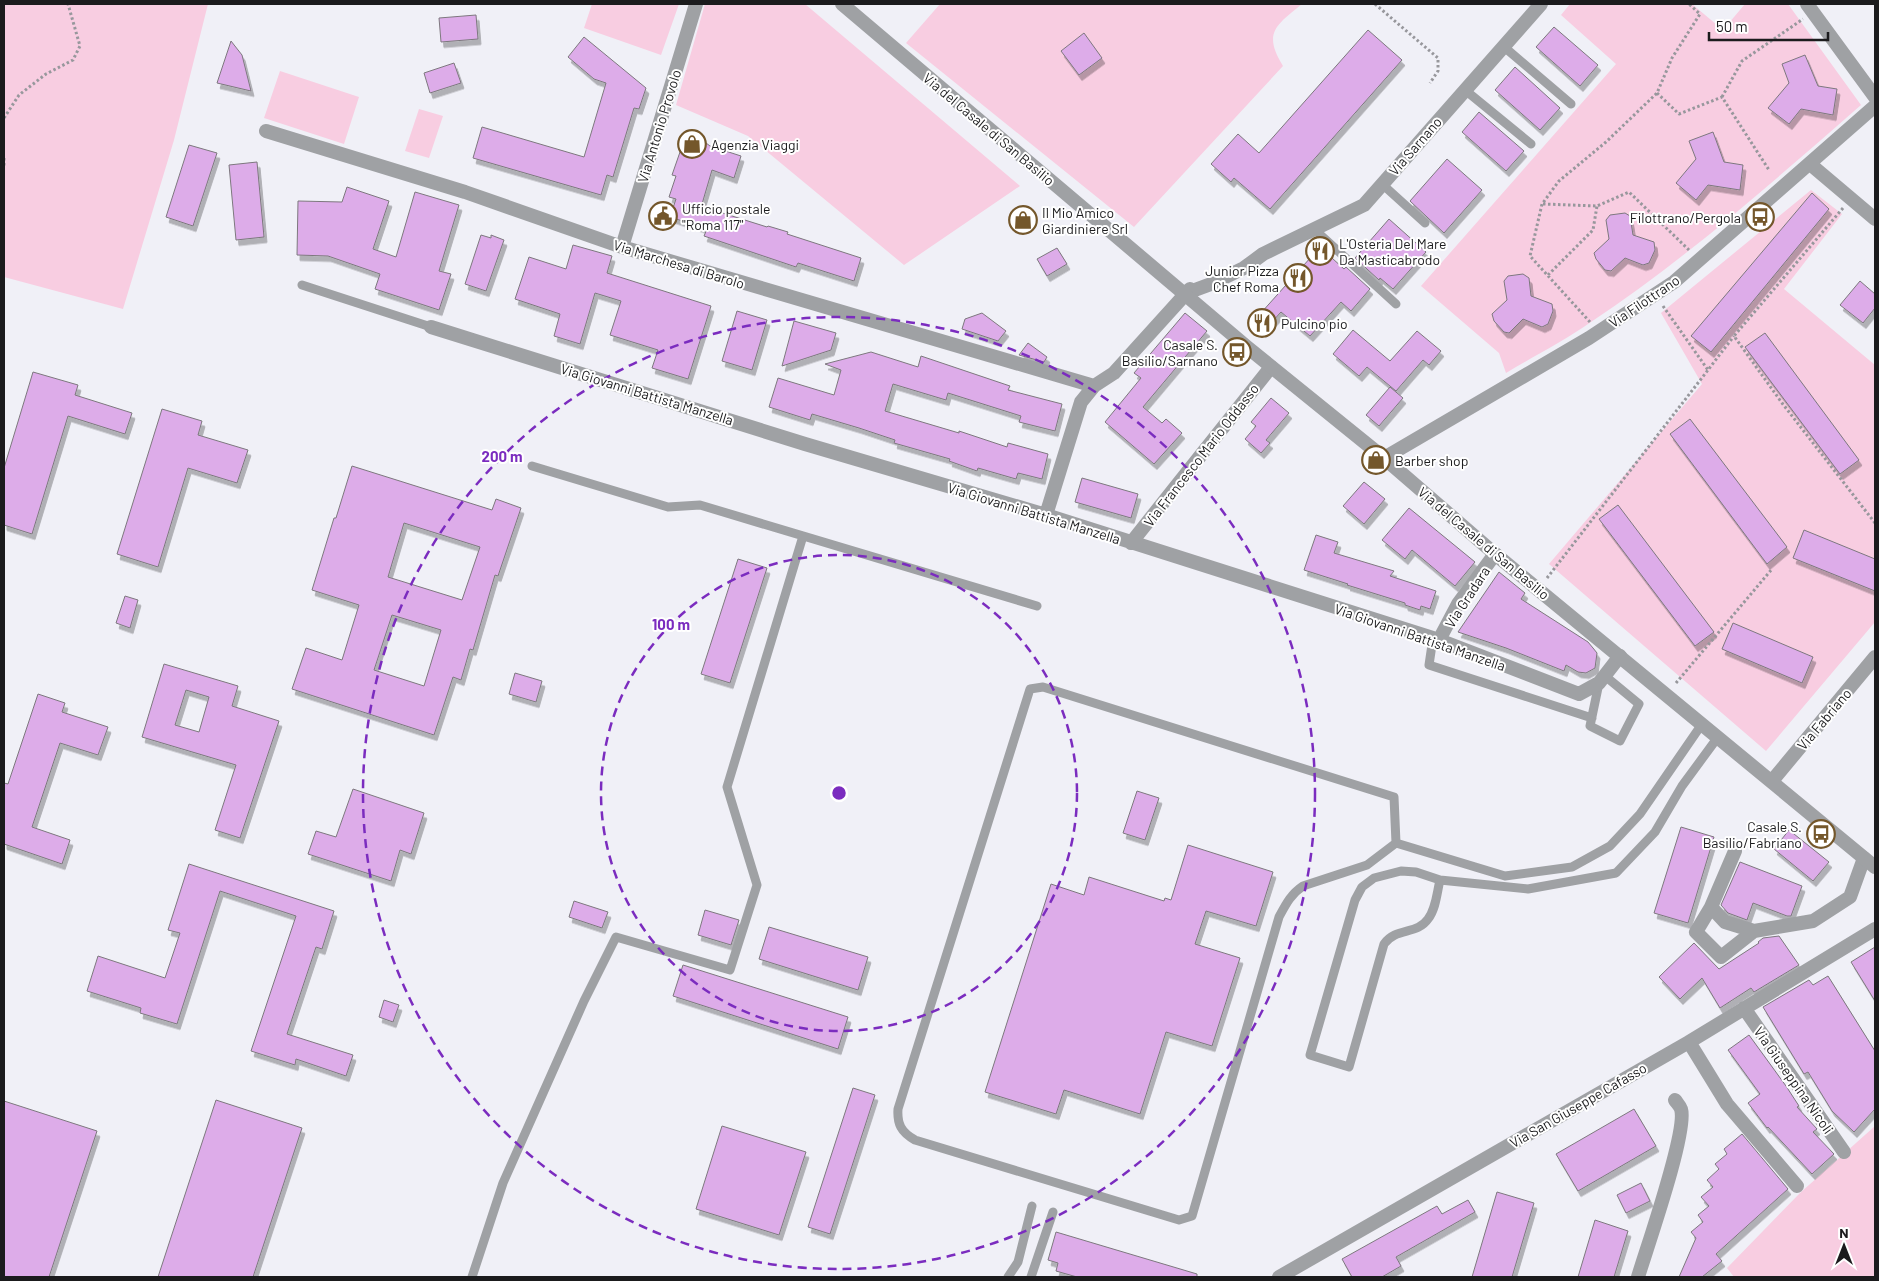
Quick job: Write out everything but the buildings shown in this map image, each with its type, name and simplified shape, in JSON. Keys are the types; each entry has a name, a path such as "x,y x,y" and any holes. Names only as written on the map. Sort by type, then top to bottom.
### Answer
{"street":[{"name":"Via Antonio Provolo","path":"622,248 696,4"},
{"name":"Via del Casale di San Basilio","path":"842,4 1271,367 1384,458 1495,554 1875,867"},
{"name":"Via Sarnano","path":"1094,386 1114,373 1184,294 1206,276 1240,259 1263,254 1364,205 1541,4"},
{"path":"1807,4 1875,96"},
{"name":"Via Filottrano","path":"1384,458 1589,338 1658,294 1701,260 1875,106"},
{"name":"Via Marchesa di Barolo","path":"266,130 465,192 622,248 1094,386"},
{"path":"1810,164 1875,219"},
{"name":"Via Giovanni Battista Manzella","path":"431,327 805,444 1046,516 1436,639 1579,694 1602,680"},
{"name":"Via Francesco Mario Oddasso","path":"1131,543 1271,367"},
{"path":"1046,516 1081,402 1094,386"},
{"name":"Via Gradara","path":"1436,639 1458,604 1495,554"},
{"path":"1602,680 1620,656"},
{"name":"Via Fabriano","path":"1772,781 1875,657"},
{"path":"1735,851 1711,906 1696,932 1721,957 1754,931"},
{"path":"1711,906 1724,922 1754,931 1813,921 1850,897 1864,858"},
{"name":"Via San Giuseppe Cafasso","path":"1279,1277 1689,1042 1875,929"},
{"name":"Via Giuseppina Nicoli","path":"1744,1008 1844,1152"},
{"path":"1689,1042 1727,1104 1797,1186"},
{"path":"1638,1277 1661,1206 1678,1142 1682,1116 1681,1109 1675,1100"}],"lane":[{"path":"1504,46 1571,104"},
{"path":"1465,90 1531,144"},
{"path":"1382,184 1426,223"},
{"path":"1314,229 1396,304"},
{"path":"302,284 431,327"},
{"path":"532,466 668,507 700,505 1038,606"},
{"path":"472,1277 503,1183 584,1002 616,938 730,970 757,885 727,787 803,536"},
{"path":"1436,639 1429,665 1592,718"},
{"path":"1602,680 1639,704 1620,741 1590,726 1592,718 1602,680"},
{"path":"1043,688 1394,797 1396,843 1367,865 1303,886 1289,898 1279,916 1192,1216 1179,1220 1170,1218 915,1140 906,1135 900,1128 898,1109 1030,689 1043,688"},
{"path":"1396,843 1505,876 1572,866 1610,846 1640,814 1702,724"},
{"path":"1440,880 1429,918 1415,929 1389,937 1384,944 1349,1067 1310,1055 1355,900 1362,887 1374,878 1401,870 1416,872 1440,880 1528,889 1616,873 1655,832 1682,786 1718,737"},
{"path":"1008,1277 1018,1262 1032,1206"},
{"path":"1031,1277 1053,1212"}],"path":[{"path":"4,118 19,95 46,74 73,60 80,46 68,4"},
{"path":"1375,4 1438,58 1438,71 1430,83"},
{"path":"1592,325 1530,256 1542,204 1559,181 1606,142 1657,94 1672,58 1700,14 1689,4"},
{"path":"1657,94 1680,114 1722,97 1742,61 1804,18"},
{"path":"1722,97 1769,170"},
{"path":"4,158 4,167"},
{"path":"1542,204 1597,206 1629,192 1692,252"},
{"path":"1548,275 1593,230 1597,206"},
{"path":"1547,578 1734,336 1839,212"},
{"path":"1664,306 1708,370"},
{"path":"1734,336 1875,523"},
{"path":"1676,684 1772,570"}],"shaded area":[{"path":"4,4 208,4 174,140 123,309 4,277"},
{"path":"592,4 679,4 661,55 584,28"},
{"path":"705,4 805,4 1020,186 904,265 748,136 676,105"},
{"path":"940,4 1302,4 1279,24 1275,30 1273,37 1274,45 1283,66 1134,227 906,43"},
{"path":"1570,4 1692,4 1723,30 1745,4 1788,4 1861,105 1729,218 1661,272 1581,329 1506,373 1499,353 1421,286 1616,64 1561,15"},
{"path":"280,71 359,97 344,144 264,118"},
{"path":"419,109 443,116 429,158 405,151"},
{"path":"1811,190 1842,214 1784,289 1875,365 1875,622 1766,751 1549,564 1702,384 1661,313"},
{"path":"1875,1126 1875,1277 1734,1277 1727,1268 1800,1193"}],"place":[{"name":"Agenzia Viaggi","path":"692,144"},
{"name":"Ufficio postale \"Roma 117\"","path":"663,216"},
{"name":"Filottrano/Pergola","path":"1760,217"},
{"name":"Il Mio Amico Giardiniere Srl","path":"1023,220"},
{"name":"L'Osteria Del Mare Da Masticabrodo","path":"1320,251"},
{"name":"Junior Pizza Chef Roma","path":"1298,278"},
{"name":"Pulcino pio","path":"1262,323"},
{"name":"Casale S. Basilio/Sarnano","path":"1237,352"},
{"name":"Barber shop","path":"1376,460"},
{"name":"Casale S. Basilio/Fabriano","path":"1821,834"}]}
